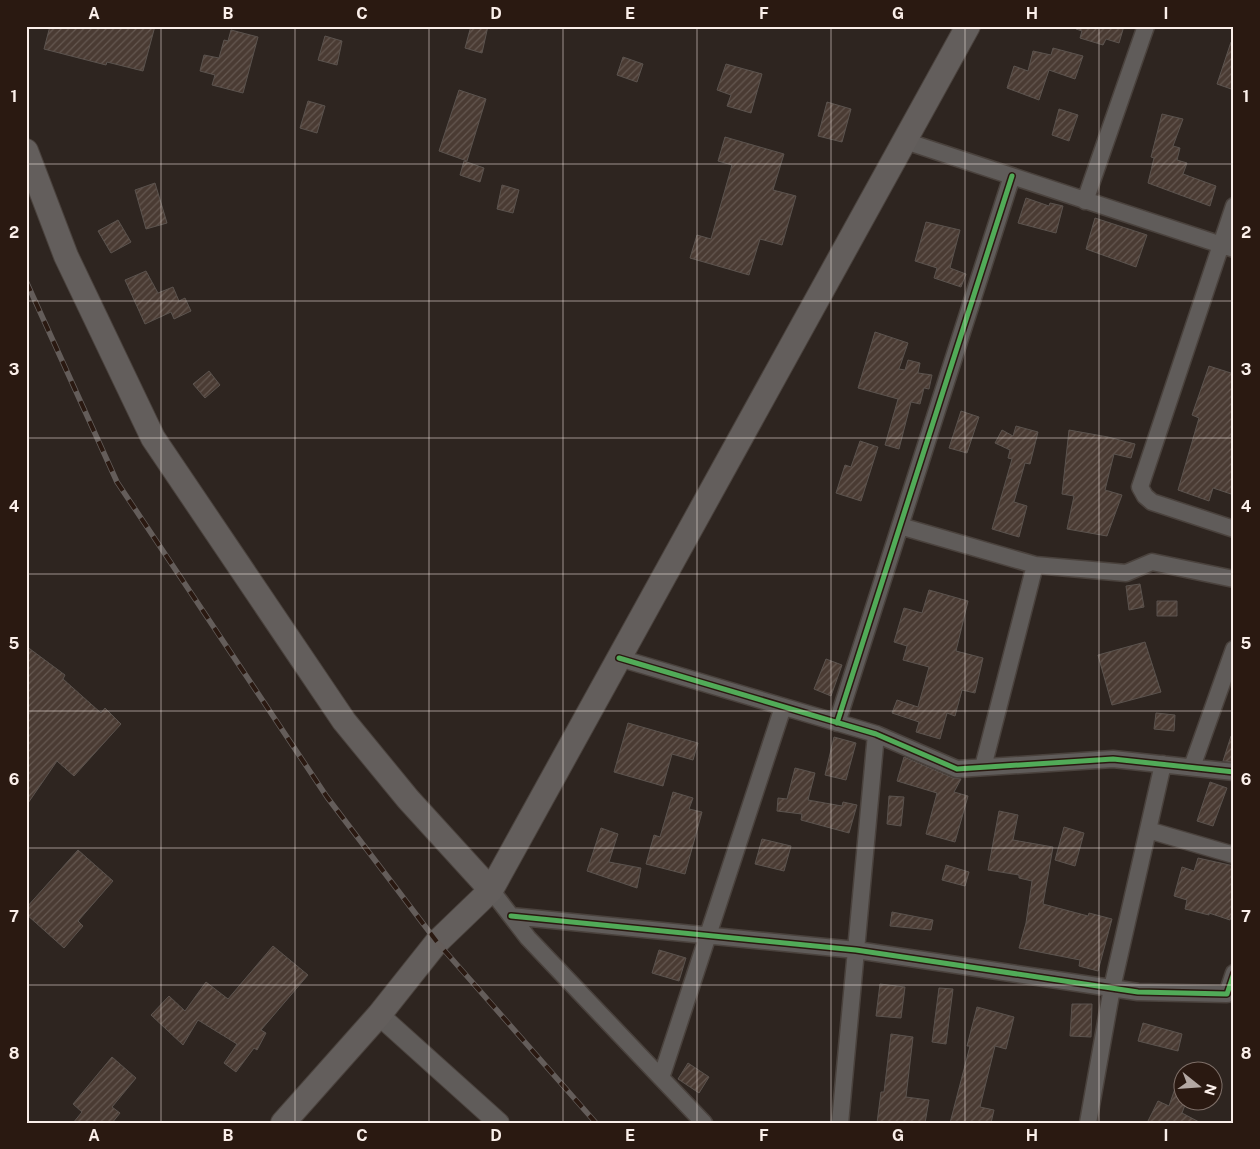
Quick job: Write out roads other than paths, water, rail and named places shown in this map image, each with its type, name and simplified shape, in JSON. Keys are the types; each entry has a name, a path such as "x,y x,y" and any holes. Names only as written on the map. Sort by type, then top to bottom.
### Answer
{"main road":[{"path":"283,1123 379,1015 437,942 492,890 968,26"},
{"path":"26,151 66,256 153,438 344,721 408,799 492,890"}],"street":[{"path":"1085,200 1146,26"},
{"path":"905,141 1227,247"},
{"path":"837,723 1012,176"},
{"path":"1234,206 1227,247 1140,487 1145,496 1152,502 1234,528"},
{"path":"900,526 1035,565 1126,573 1152,562 1234,580"},
{"path":"983,767 1035,565"},
{"path":"1192,767 1234,649"},
{"path":"619,658 876,734 957,769 1112,759 1234,772"},
{"path":"661,1078 783,707"},
{"path":"840,1123 876,734"},
{"path":"1088,1123 1112,988 1163,764"},
{"path":"1148,830 1234,854"},
{"path":"492,890 528,938 704,1123"},
{"path":"512,916 856,950 1138,992 1227,994 1234,973"},
{"path":"379,1015 499,1123"}],"railway":[{"path":"26,281 117,482 327,797 437,942 596,1123"}]}
